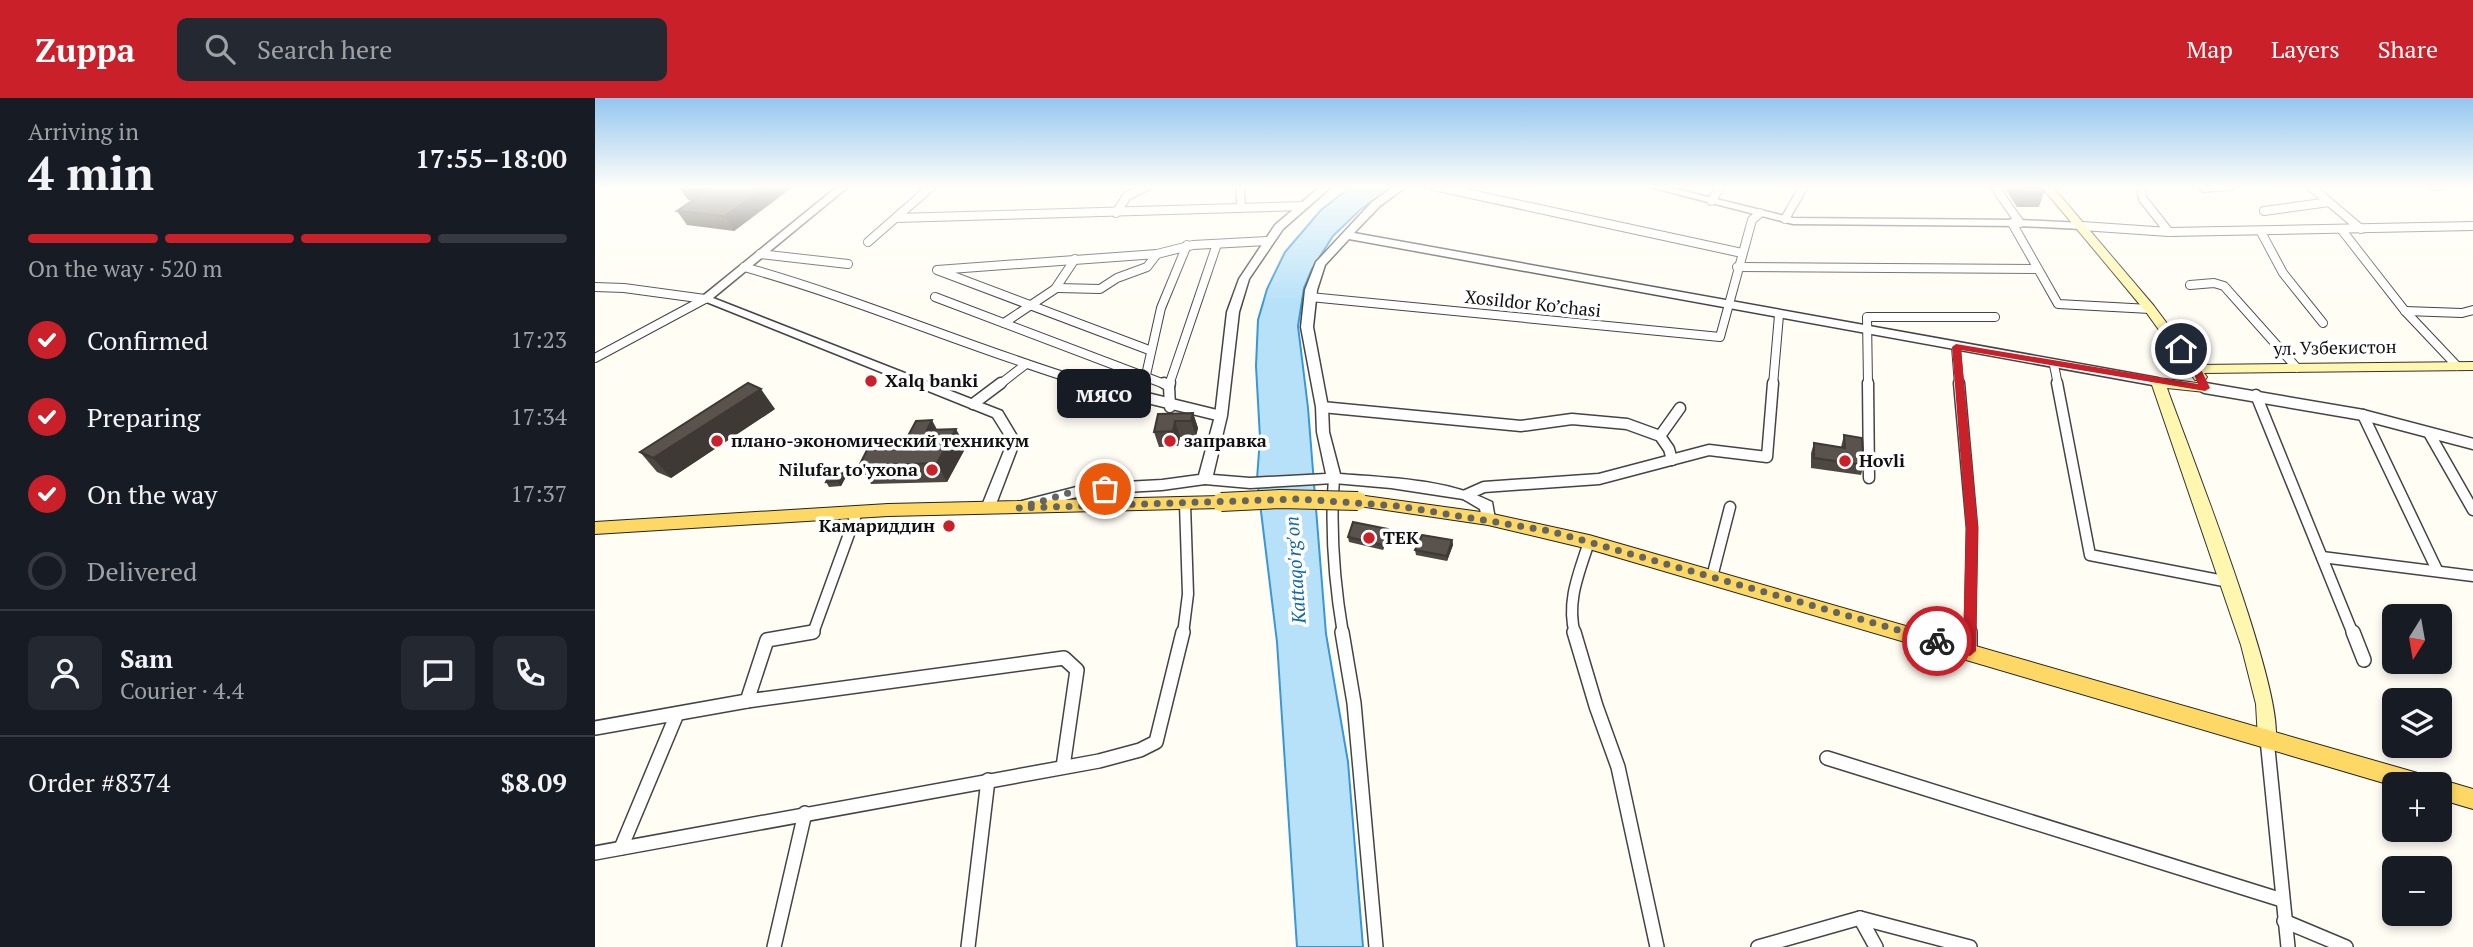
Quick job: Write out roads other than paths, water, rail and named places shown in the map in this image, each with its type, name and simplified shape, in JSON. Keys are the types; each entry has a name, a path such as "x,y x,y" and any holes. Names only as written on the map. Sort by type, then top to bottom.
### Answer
{"main road":[{"path":"2082,226 2197,369 2205,388"},
{"name":"ул. Узбекистон","path":"2197,369 2473,366"},
{"path":"2205,388 2158,382 2250,645 2265,704 2267,739"},
{"path":"595,528 857,512 1305,499 1358,501 1488,519 1589,542 2382,773"},
{"path":"2452,793 2473,799"}],"street":[{"path":"595,358 705,299 795,226"},
{"path":"868,242 887,226"},
{"path":"1205,479 1221,416 1233,312 1244,279 1267,241 1282,226"},
{"path":"1356,226 1320,264 1310,297 1307,327 1322,407 1335,588 1354,703 1376,947"},
{"path":"1616,226 1742,253"},
{"path":"1729,306 1737,267 1750,226"},
{"path":"2017,226 2037,269 2058,304 2150,309"},
{"path":"2074,226 2169,232 2473,226"},
{"path":"2164,226 2169,232"},
{"path":"2357,226 2361,229"},
{"path":"2341,229 2405,311 2457,366"},
{"path":"2261,232 2283,273 2323,323"},
{"path":"1347,235 2158,382"},
{"path":"1149,350 937,270 1157,254 1187,245 1267,241"},
{"path":"1170,407 1169,386 1217,244"},
{"path":"1146,375 1149,350 1168,283 1187,245"},
{"path":"760,254 848,264"},
{"path":"1058,288 1100,289 1117,278 1147,267 1157,254"},
{"path":"782,277 803,259"},
{"path":"1004,323 1058,288 1070,275 1075,259"},
{"path":"744,267 807,284 1026,364 1170,407 1221,416"},
{"path":"1737,267 2037,269"},
{"path":"2190,285 2214,283 2224,286 2297,368"},
{"path":"595,287 705,299 998,414 1014,441 988,508"},
{"path":"935,297 1146,375 1169,386"},
{"name":"Xosildor Ko’chasi","path":"1310,297 1713,338 1720,337 1729,306"},
{"path":"2405,311 2462,313 2473,310"},
{"path":"1466,495 1484,487 1599,479 1709,450 1767,457 1779,315"},
{"path":"1869,478 1867,317 1995,317"},
{"path":"1956,347 1972,528 1970,651"},
{"path":"973,404 1026,364"},
{"path":"2054,365 2090,555 2229,582"},
{"path":"2205,388 2363,415 2473,444"},
{"path":"2256,395 2364,660"},
{"path":"1322,407 1521,426 1572,419 1627,424 1660,436 1669,449 1672,460"},
{"path":"1660,436 1680,408"},
{"path":"2363,415 2437,570"},
{"path":"2429,433 2473,510"},
{"path":"1019,508 1088,489 1162,485 1205,479 1250,483 1328,478 1391,483 1466,495 1487,506 1490,510 1488,519"},
{"path":"595,853 1063,767 1140,750 1156,742 1183,632 1188,594 1185,504"},
{"path":"1712,577 1730,508"},
{"path":"747,701 767,640 813,633 857,512"},
{"path":"1589,542 1572,594 1571,620 1596,706 1618,767 1657,947"},
{"path":"2322,557 2473,576"},
{"path":"595,728 747,701 1064,658 1077,670 1063,767"},
{"path":"621,848 677,714"},
{"path":"2267,739 2288,947"},
{"path":"1827,758 2282,900"},
{"path":"968,947 988,780"},
{"path":"774,947 805,813"},
{"path":"1758,947 1860,918 1970,947"},
{"path":"1860,918 1876,947"},
{"path":"2284,921 2346,947"}],"water":[{"name":"Kattaqo'rg'on","path":"1308,226 1344,226 1333,236 1312,269 1304,288 1298,326 1308,408 1326,634 1348,762 1363,947 1297,947 1277,642 1257,479 1260,438 1256,366 1258,320 1267,289 1285,252"}],"place":[{"name":"Xalq banki","path":"871,381"},
{"name":"плано-экономический техникум","path":"717,441"},
{"name":"заправка","path":"1170,441"},
{"name":"Hovli","path":"1845,461"},
{"name":"Nilufar to'yxona","path":"932,470"},
{"name":"мясо","path":"1105,489"},
{"name":"Камариддин","path":"949,526"},
{"name":"TEK","path":"1369,538"}]}
